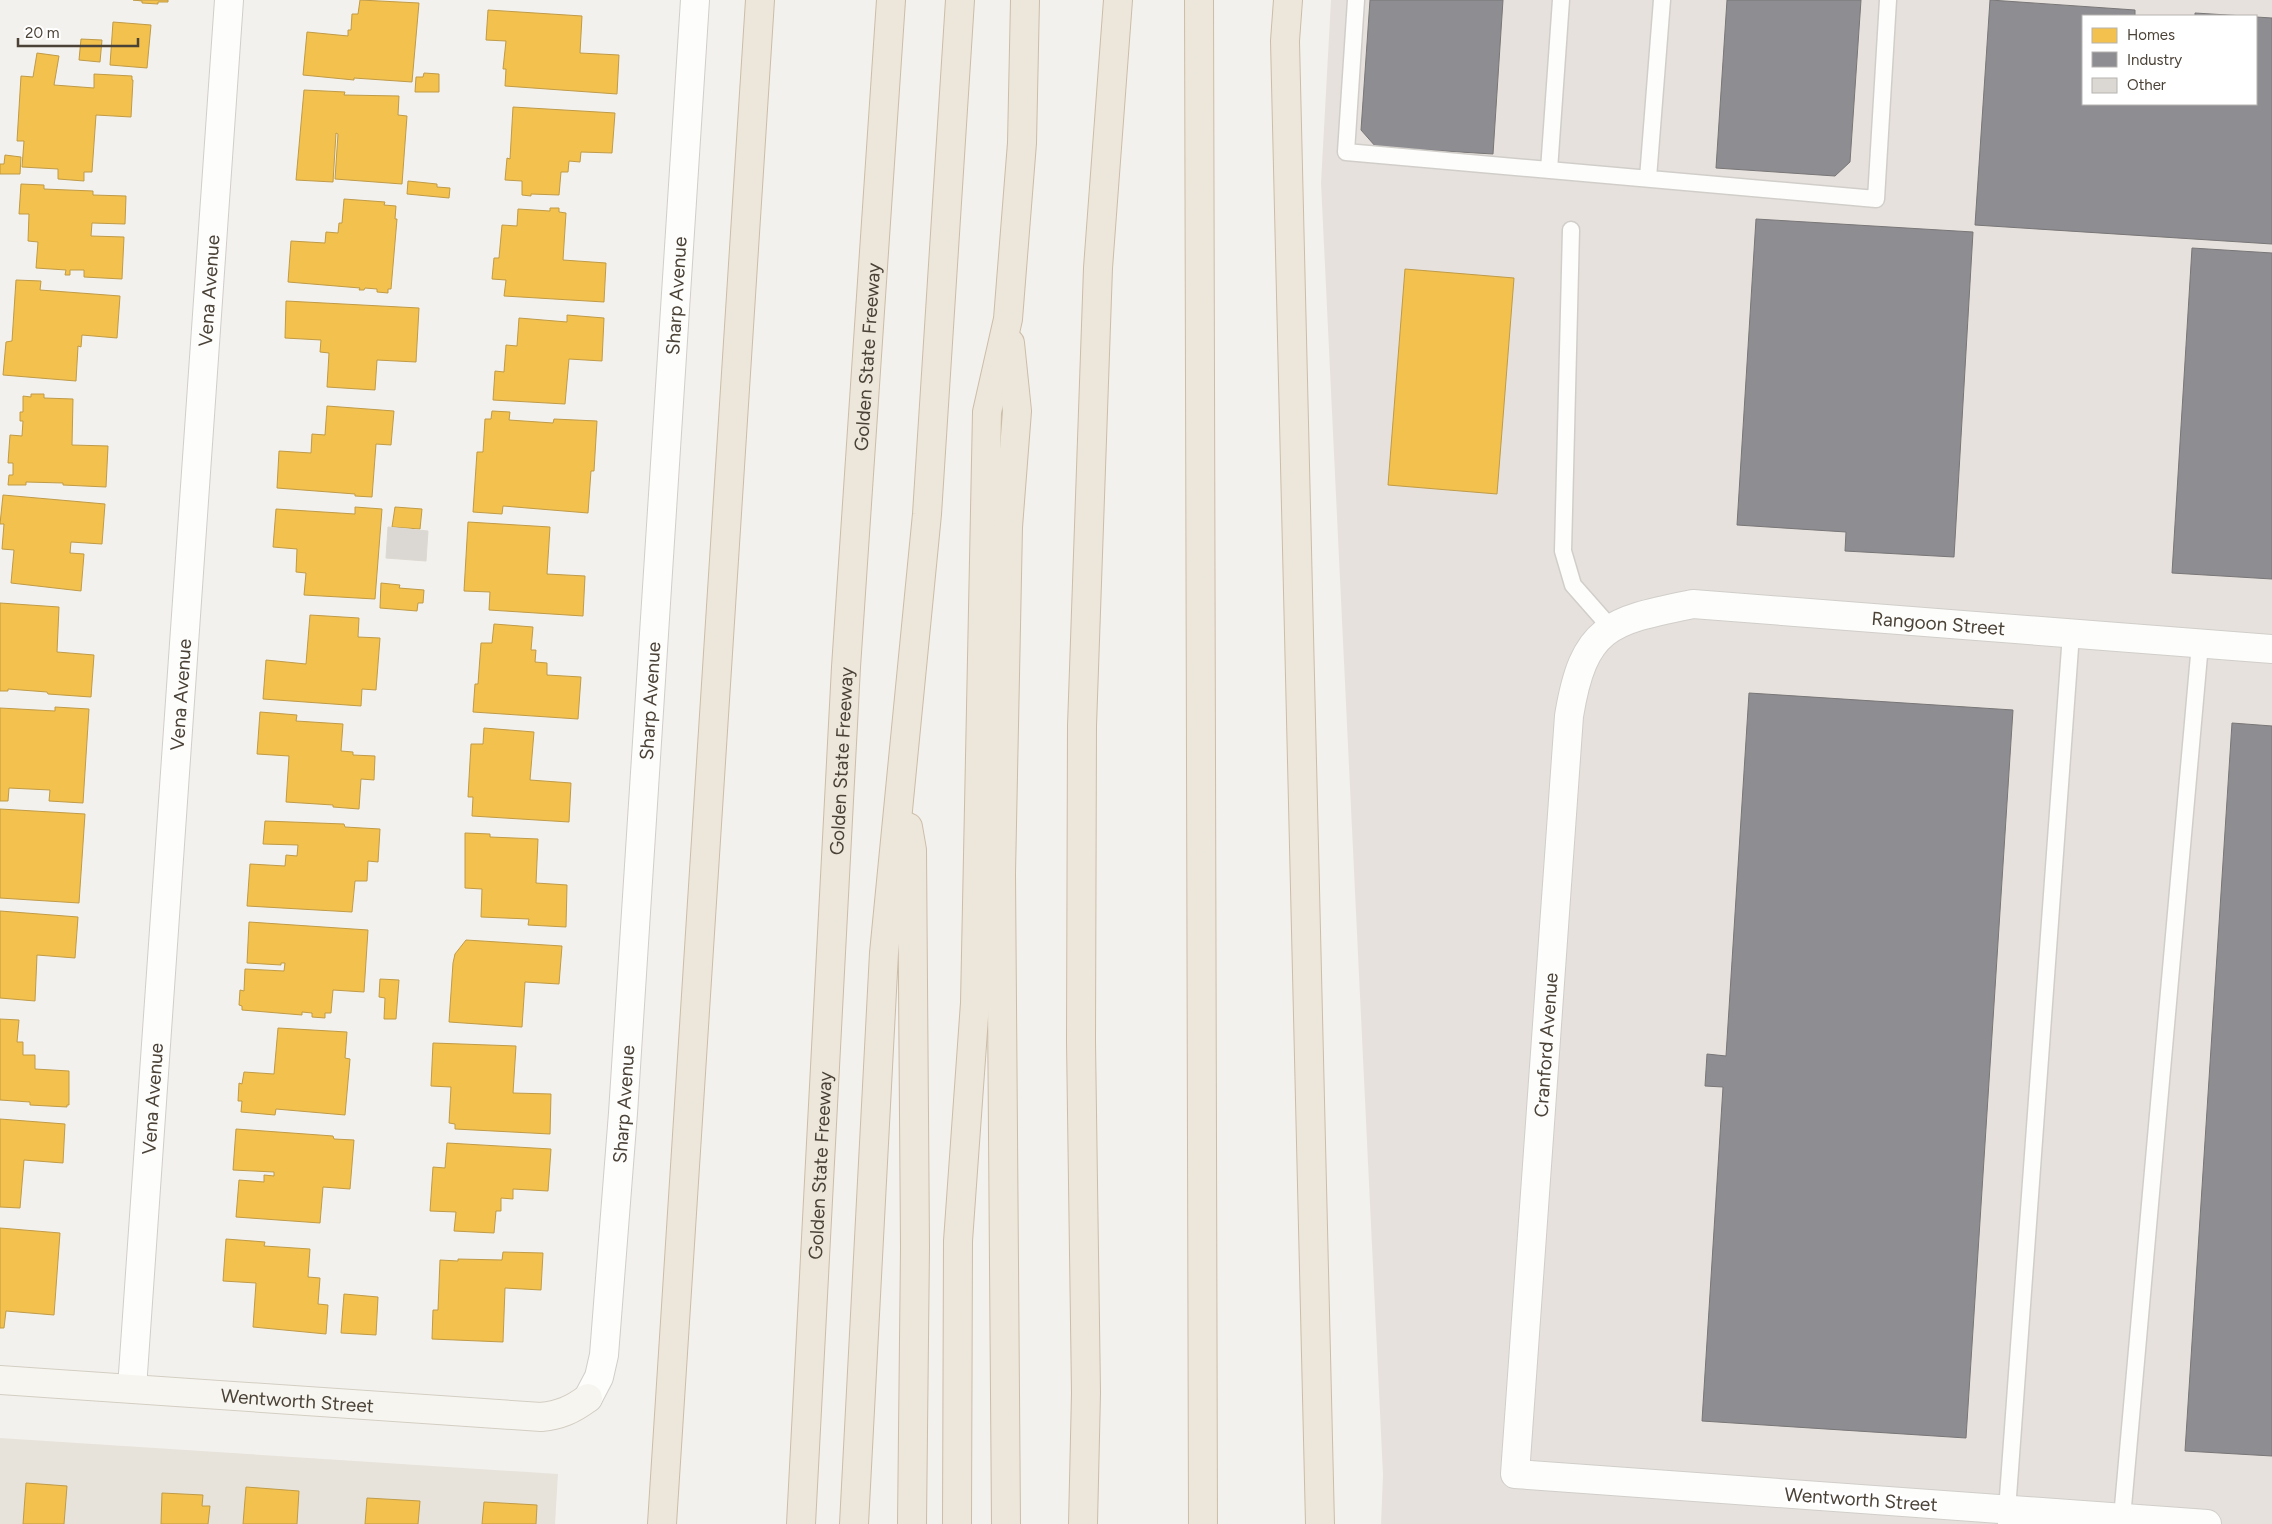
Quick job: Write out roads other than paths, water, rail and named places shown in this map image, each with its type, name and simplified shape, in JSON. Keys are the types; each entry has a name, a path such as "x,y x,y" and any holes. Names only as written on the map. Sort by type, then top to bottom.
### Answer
{"highway":[{"path":"662,1524 760,0"},
{"name":"Golden State Freeway","path":"801,1524 845,677 891,0"},
{"path":"854,1524 884,953 927,514 960,0"},
{"path":"957,1524 958,1241 975,1003 987,412 1008,319 1022,143 1025,0"},
{"path":"1083,1524 1086,1393 1081,1042 1082,726 1098,268 1118,0"},
{"path":"1199,0 1203,1524"},
{"path":"1288,0 1285,41 1320,1524"},
{"path":"1006,1524 1001,874 1008,527 1017,411 1008,319"},
{"path":"901,788 912,850 915,1247 912,1524"}],"street":[{"name":"Vena Avenue","path":"132,1388 229,0"},
{"name":"Sharp Avenue","path":"588,1398 599,1377 604,1355 623,1113 695,0"},
{"name":"Rangoon Street","path":"1610,627 1636,616 1693,604 2272,649"},
{"name":"Cranford Avenue","path":"1515,1474 1569,716 1575,682 1585,655 1610,627"},
{"name":"Wentworth Street","path":"0,1380 541,1417 559,1415 573,1409 588,1398"},
{"name":"Wentworth Street","path":"1515,1474 2006,1517 2122,1518 2207,1524"}],"lane":[{"path":"1356,0 1346,152 1876,199 1888,0"},
{"path":"1549,170 1561,0"},
{"path":"1648,178 1662,0"},
{"path":"1572,230 1564,550 1573,585 1610,627"},
{"path":"2006,1517 2071,634"},
{"path":"2122,1518 2200,644"}]}
